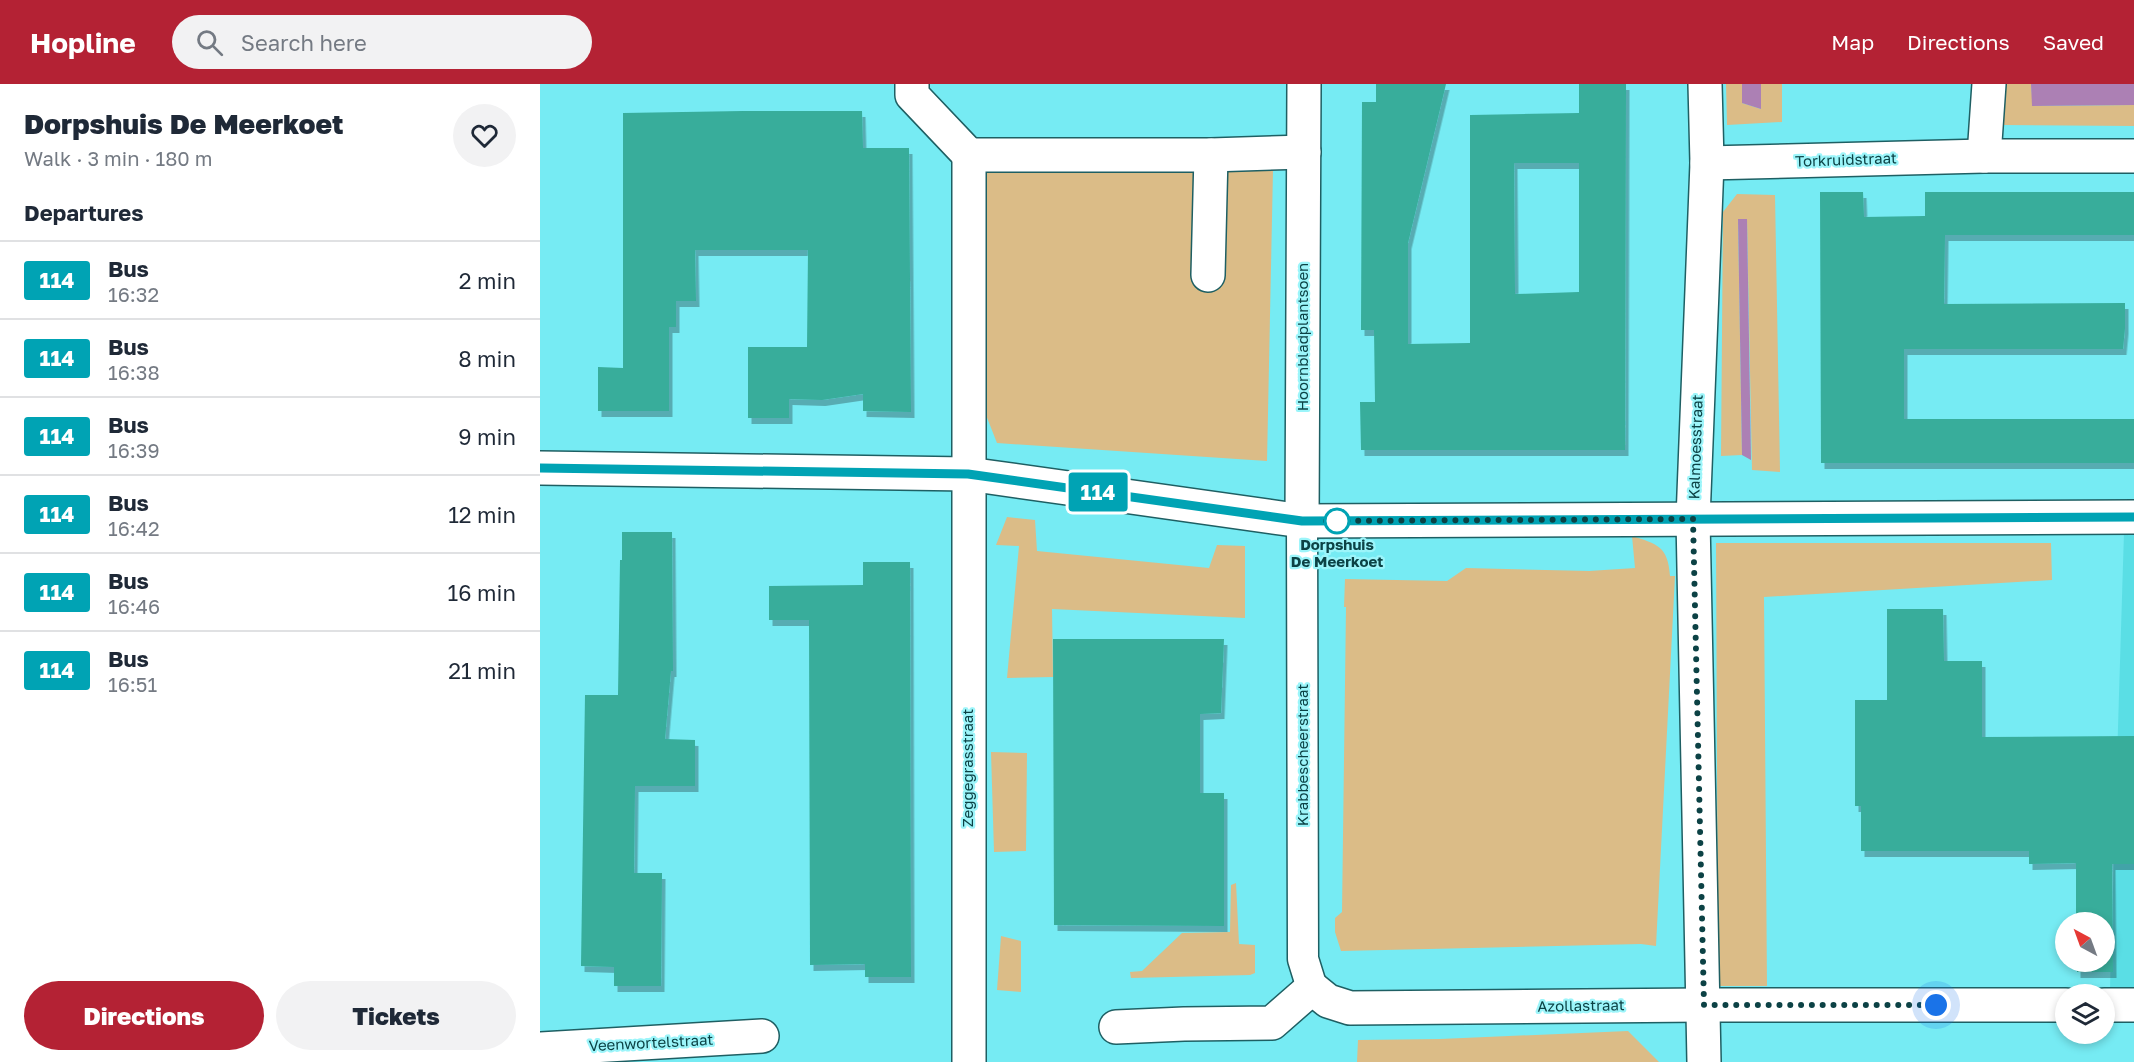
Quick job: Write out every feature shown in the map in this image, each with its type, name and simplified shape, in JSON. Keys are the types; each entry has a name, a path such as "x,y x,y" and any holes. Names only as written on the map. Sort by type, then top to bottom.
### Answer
{"street":[{"path":"912,84 912,95 969,155 968,474"},
{"name":"Hoornbladplantsoen","path":"1302,521 1304,84"},
{"name":"Kalmoesstraat","path":"1704,1062 1693,519 1707,163 1705,84"},
{"path":"1984,156 1989,84"},
{"path":"969,155 1211,155 1304,152"},
{"path":"1208,275 1211,155"},
{"name":"Torkruidstraat","path":"1707,163 1984,156 2134,156"},
{"path":"540,468 968,474 1302,521 2134,517"},
{"name":"Zeggegrasstraat","path":"968,474 969,1062"},
{"name":"Krabbescheerstraat","path":"1302,521 1303,959 1312,988"},
{"path":"1116,1027 1272,1023 1312,988"},
{"name":"Azollastraat","path":"1312,988 1328,1001 1350,1008 2055,1005"},
{"path":"2115,1005 2134,1005"},
{"name":"Veenwortelstraat","path":"540,1049 762,1036"}],"shaded area":[{"path":"1726,84 1742,84 1742,103 1761,109 1761,84 1782,84 1782,122 1727,125"},
{"path":"1742,84 1761,84 1761,109 1742,103"},
{"path":"2005,84 2031,84 2033,106 2134,105 2134,126 2002,125"},
{"path":"2031,84 2134,84 2134,105 2032,106"},
{"path":"1258,167 1273,170 1267,461 997,443 984,410 984,170"},
{"path":"1737,194 1775,195 1780,472 1752,470 1747,220 1738,220 1742,455 1721,456 1723,212"},
{"path":"1738,219 1747,219 1751,460 1742,455"},
{"path":"1007,517 1035,520 1037,551 1209,568 1217,545 1245,546 1245,618 1052,609 1053,677 1007,678 1019,546 996,545"},
{"path":"2134,531 2134,988 2115,988 2115,984 2110,984 2110,972 2115,972 2115,912 2112,912 2124,532"},
{"path":"1632,536 1660,548 1667,558 1670,576 1675,576 1656,946 1641,944 1341,951 1335,932 1335,918 1342,912 1345,579 1447,581 1466,568 1589,571 1635,568"},
{"path":"1716,543 2051,543 2052,580 1764,597 1767,986 1718,986"},
{"path":"991,752 1027,753 1026,851 994,852"},
{"path":"1236,883 1239,944 1255,945 1255,973 1131,978 1130,972 1142,971 1182,933 1230,932 1231,885"},
{"path":"1001,936 1021,941 1021,992 997,990"},
{"path":"1628,1031 1659,1062 1357,1062 1358,1040"}],"building":[{"path":"1376,84 1446,84 1408,243 1408,344 1470,343 1470,115 1579,113 1579,84 1626,84 1625,450 1361,450 1360,402 1375,402 1374,330 1361,330 1362,102 1376,102","holes":["1514,163 1579,163 1579,292 1515,294"]},
{"path":"862,111 863,148 909,148 911,412 863,411 863,394 822,400 789,399 789,418 748,418 748,347 807,347 808,250 695,250 696,301 676,301 676,327 669,327 669,411 598,411 598,367 623,368 623,113"},
{"path":"1820,192 1863,192 1864,217 1925,216 1925,192 2134,192 2134,235 1945,235 1944,304 2125,303 2123,349 1904,349 1904,419 2134,419 2134,463 1821,463"},
{"path":"622,532 672,532 673,671 671,671 665,739 695,740 695,786 635,786 634,873 662,873 661,986 614,986 614,967 581,966 585,695 618,695"},
{"path":"863,562 910,562 911,977 865,977 865,964 810,965 809,620 769,620 769,586 863,585"},
{"path":"1887,609 1943,609 1944,661 1982,661 1982,737 2134,736 2134,864 2112,864 2112,912 2076,912 2076,863 2029,864 2029,851 1861,851 1861,806 1855,806 1855,700 1887,700"},
{"path":"1053,639 1224,639 1221,713 1200,714 1200,793 1224,793 1224,926 1054,925"}],"bus line":[{"name":"114","path":"540,468 968,474 1302,521 2134,517"}],"place":[{"name":"Dorpshuis De Meerkoet","path":"1337,521"}],"route":[{"path":"1337,521 1326,521 1693,519 1704,1005 1936,1005"}]}
